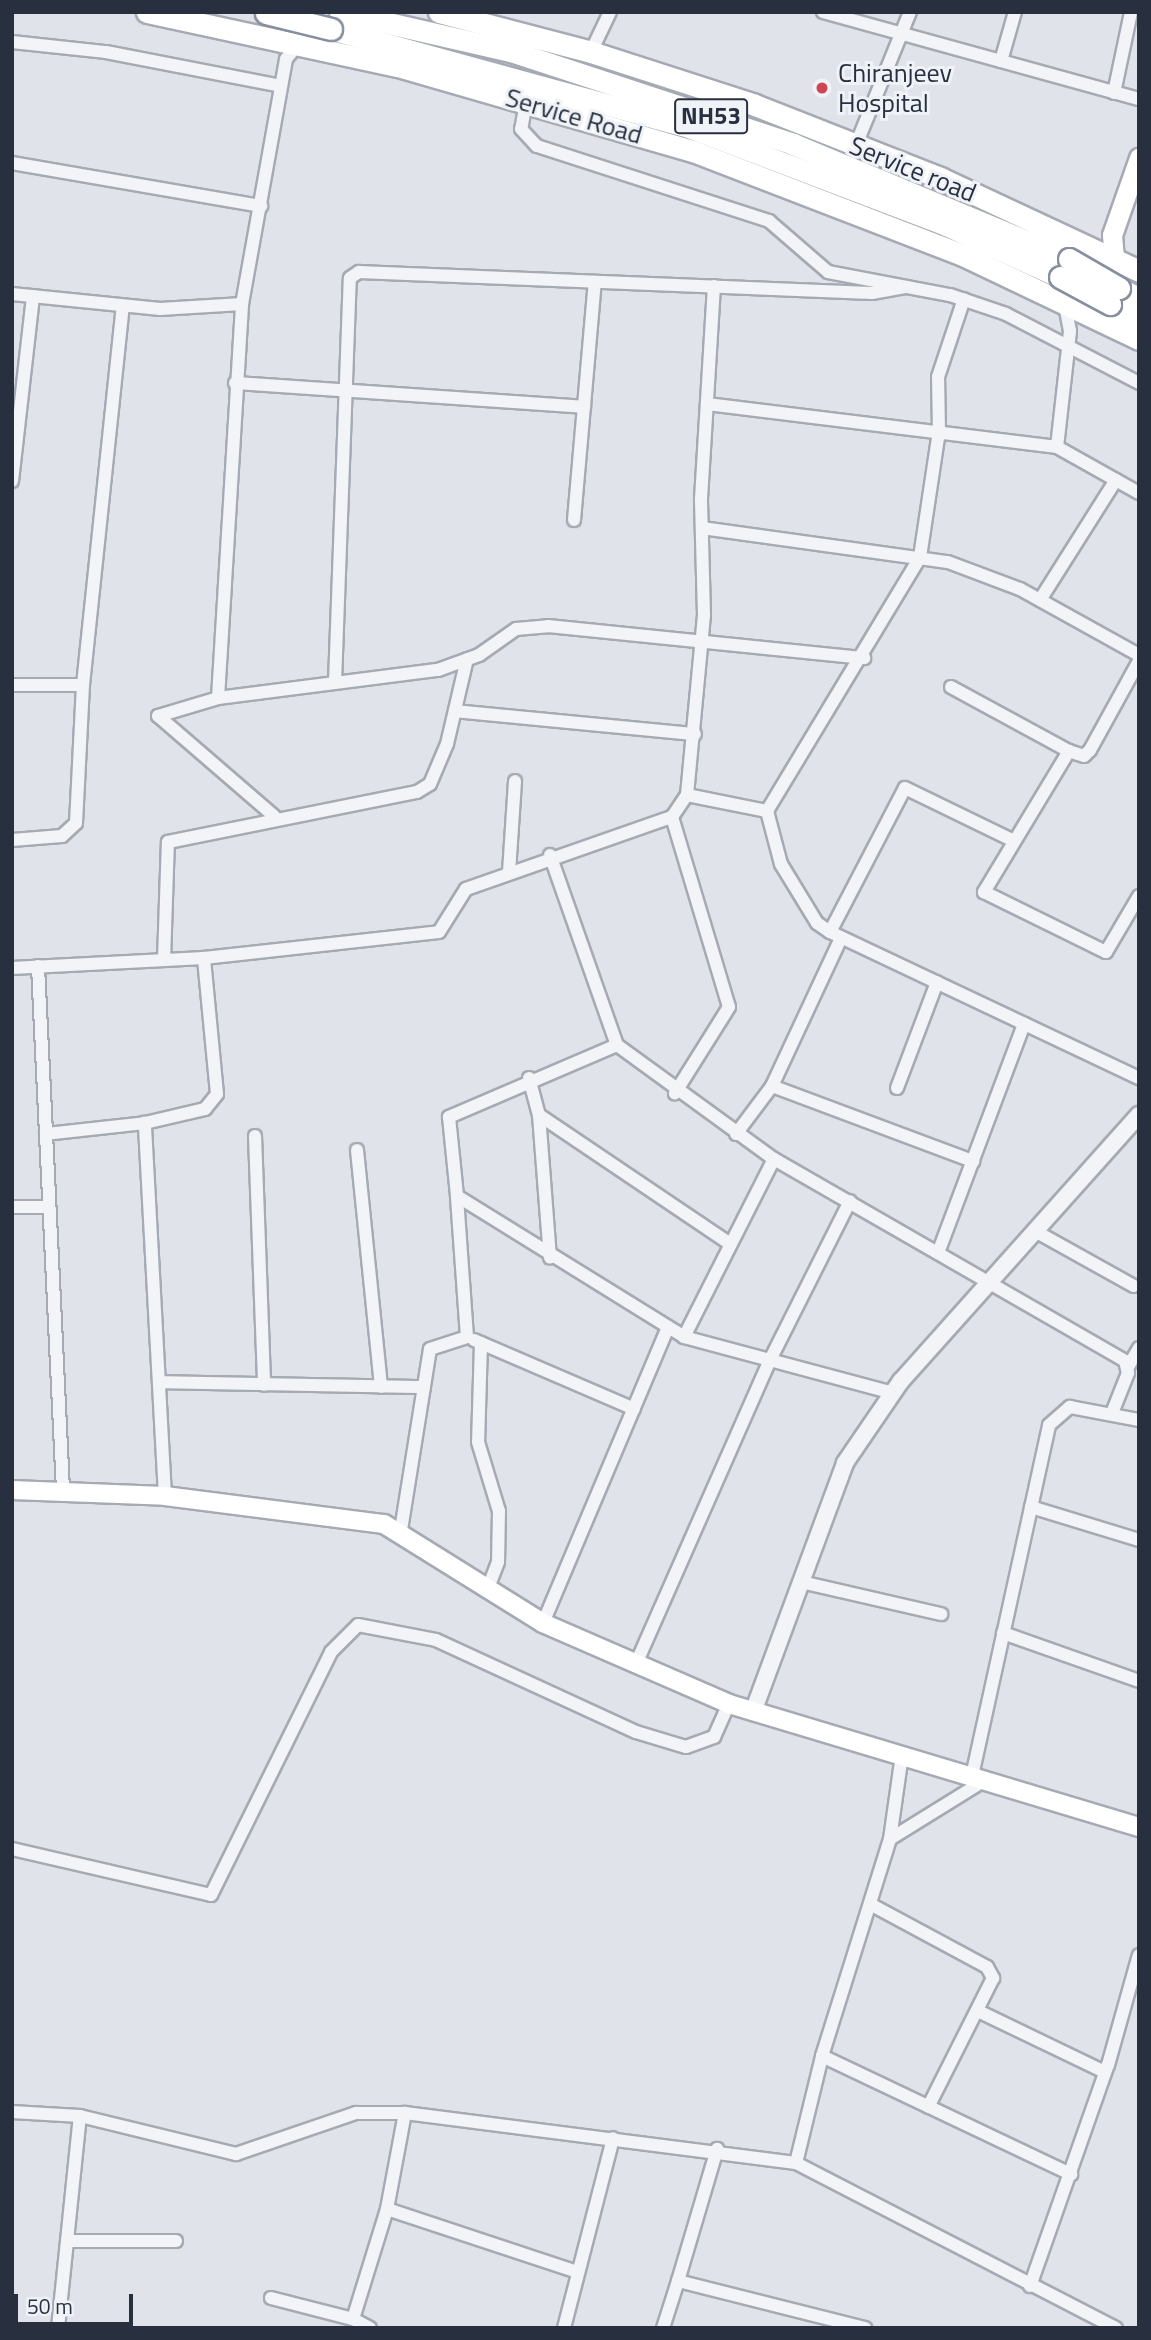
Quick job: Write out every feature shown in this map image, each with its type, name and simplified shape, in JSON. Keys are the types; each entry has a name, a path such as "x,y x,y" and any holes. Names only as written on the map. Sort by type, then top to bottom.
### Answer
{"highway":[{"name":"Service Road","path":"147,12 288,49 526,102 705,155 1139,340"},
{"name":"Service road","path":"439,12 591,52 856,145 1094,247 1139,271"},
{"path":"264,13 335,20"},
{"name":"NH53","path":"335,20 683,125 1065,268 1114,296 1139,319"},
{"name":"NH53","path":"1114,296 1139,298"}],"main road":[{"path":"1072,310 1114,258 1112,235 1139,158"},
{"path":"1072,310 1094,247 1112,235"},
{"path":"12,1490 165,1496 401,1530 486,1591 543,1623 635,1666 729,1704 1139,1827"}],"street":[{"path":"285,12 288,49"},
{"path":"218,698 235,383 242,304 288,49 304,12"},
{"path":"591,52 610,12"},
{"path":"823,12 1139,99"},
{"path":"856,145 910,12"},
{"path":"1001,61 1015,12"},
{"path":"1114,93 1131,12"},
{"path":"12,42 106,52 281,86"},
{"path":"526,102 521,129 537,146 769,221 828,272 964,299 1069,342 1139,383"},
{"path":"12,163 261,206"},
{"path":"335,682 345,288 359,272 872,293 906,288"},
{"path":"574,520 595,282"},
{"path":"12,968 204,958 439,932 466,889 550,855 672,817 687,794 695,734 702,640 702,528 714,286"},
{"path":"12,294 123,306 242,304"},
{"path":"12,481 33,296"},
{"path":"964,299 938,377 939,432 920,557 864,658 767,811 781,864 817,923 836,935 1139,1078"},
{"path":"12,840 62,836 76,823 83,685 123,306"},
{"path":"1057,447 1072,310"},
{"path":"235,383 584,407"},
{"path":"707,404 1057,447 1139,494"},
{"path":"1040,600 1116,480"},
{"path":"702,528 948,562 1040,600 1139,655"},
{"path":"274,816 160,724 162,712 218,698 438,670 467,659 516,629 548,626 864,658"},
{"path":"164,960 168,842 274,816 417,792 430,784 455,711 467,659"},
{"path":"951,687 1078,756 1090,750 1139,661"},
{"path":"12,685 83,685"},
{"path":"455,711 695,734"},
{"path":"1069,751 1012,840 984,892 1099,952 1111,949 1139,896"},
{"path":"509,872 514,781"},
{"path":"736,1134 772,1086 836,935 905,788 1012,840"},
{"path":"687,794 767,811"},
{"path":"672,817 729,1007 675,1093"},
{"path":"550,855 617,1045 675,1093 774,1159 850,1201 1128,1367"},
{"path":"46,1134 145,1123 205,1109 217,1094 204,958"},
{"path":"38,966 64,1491"},
{"path":"897,1088 937,982"},
{"path":"938,1253 1024,1024"},
{"path":"467,1337 449,1117 529,1078 617,1045"},
{"path":"529,1078 539,1115 550,1258"},
{"path":"772,1086 973,1161"},
{"path":"539,1115 729,1243"},
{"path":"753,1713 845,1463 893,1392 1035,1231 1132,1132 1139,1115"},
{"path":"145,1123 165,1496"},
{"path":"255,1136 264,1385"},
{"path":"357,1150 381,1387"},
{"path":"684,1336 774,1159"},
{"path":"457,1196 550,1258 684,1336 769,1362 893,1392"},
{"path":"635,1666 769,1362 850,1201"},
{"path":"12,1207 49,1207"},
{"path":"1035,1231 1134,1286"},
{"path":"543,1623 668,1327"},
{"path":"401,1530 433,1343 467,1337 634,1409"},
{"path":"481,1343 478,1442 499,1511 498,1562 486,1591"},
{"path":"1112,1413 1128,1367 1139,1348"},
{"path":"159,1382 424,1387"},
{"path":"890,1839 979,1778 1003,1633 1031,1507 1056,1413 1070,1407 1139,1420"},
{"path":"1031,1507 1139,1540"},
{"path":"800,1582 941,1614"},
{"path":"12,1849 211,1895 331,1652 358,1625 436,1640 636,1732 686,1747 714,1737 729,1704"},
{"path":"1003,1633 1139,1681"},
{"path":"796,2163 822,2056 890,1839 902,1755"},
{"path":"870,1904 987,1967 993,1978 928,2106"},
{"path":"1030,2286 1105,2072 1139,1955"},
{"path":"978,2011 1105,2072"},
{"path":"822,2056 1070,2174"},
{"path":"12,2112 80,2116 236,2154 356,2113 405,2113 717,2149 796,2163 1116,2328"},
{"path":"353,2319 387,2209 405,2113"},
{"path":"58,2328 80,2116"},
{"path":"564,2328 613,2138"},
{"path":"663,2328 717,2149"},
{"path":"387,2209 578,2272"},
{"path":"68,2241 176,2241"},
{"path":"678,2281 865,2328"},
{"path":"271,2298 353,2319 370,2328"}],"place":[{"name":"Chiranjeev Hospital","path":"822,88"}]}
